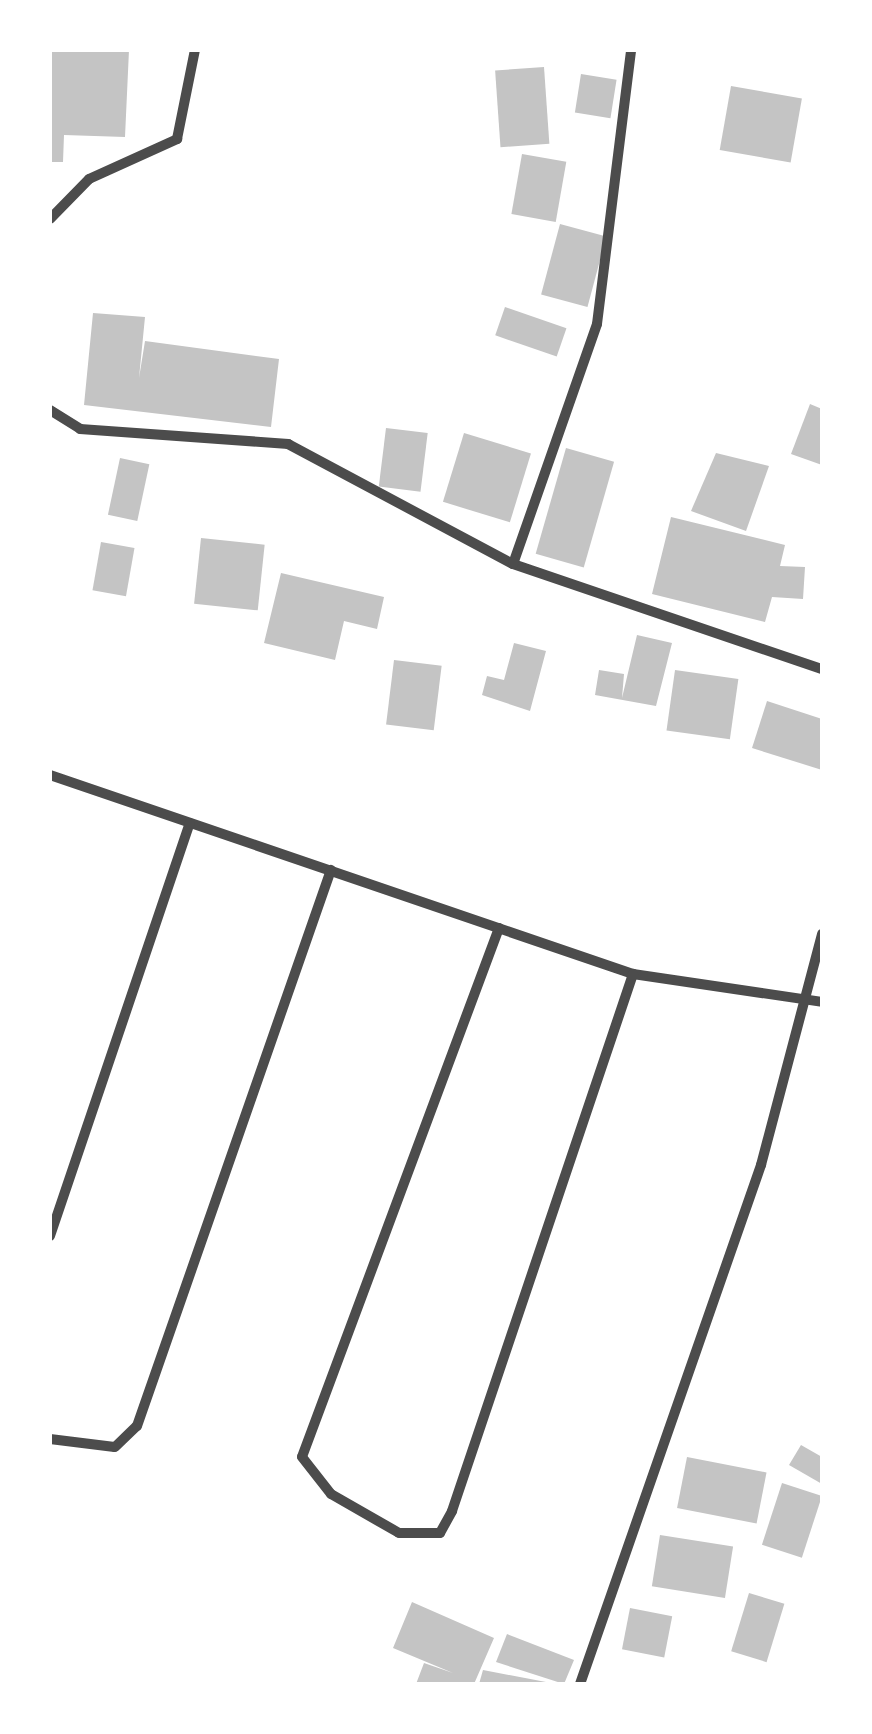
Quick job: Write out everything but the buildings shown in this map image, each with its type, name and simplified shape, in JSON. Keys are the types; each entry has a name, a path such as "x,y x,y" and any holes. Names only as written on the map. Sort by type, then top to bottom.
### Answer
{"street":[{"path":"50,219 89,179 177,139 195,50"},
{"path":"513,564 597,324 631,50"},
{"path":"50,410 80,429 288,444 513,564 822,669"},
{"path":"50,775 633,974 822,1002"},
{"path":"50,1236 190,822"},
{"path":"50,1439 115,1447 138,1426 331,870"},
{"path":"499,928 302,1457 330,1494 399,1533 440,1533 452,1511 633,974"},
{"path":"580,1684 762,1164 822,934"}]}
